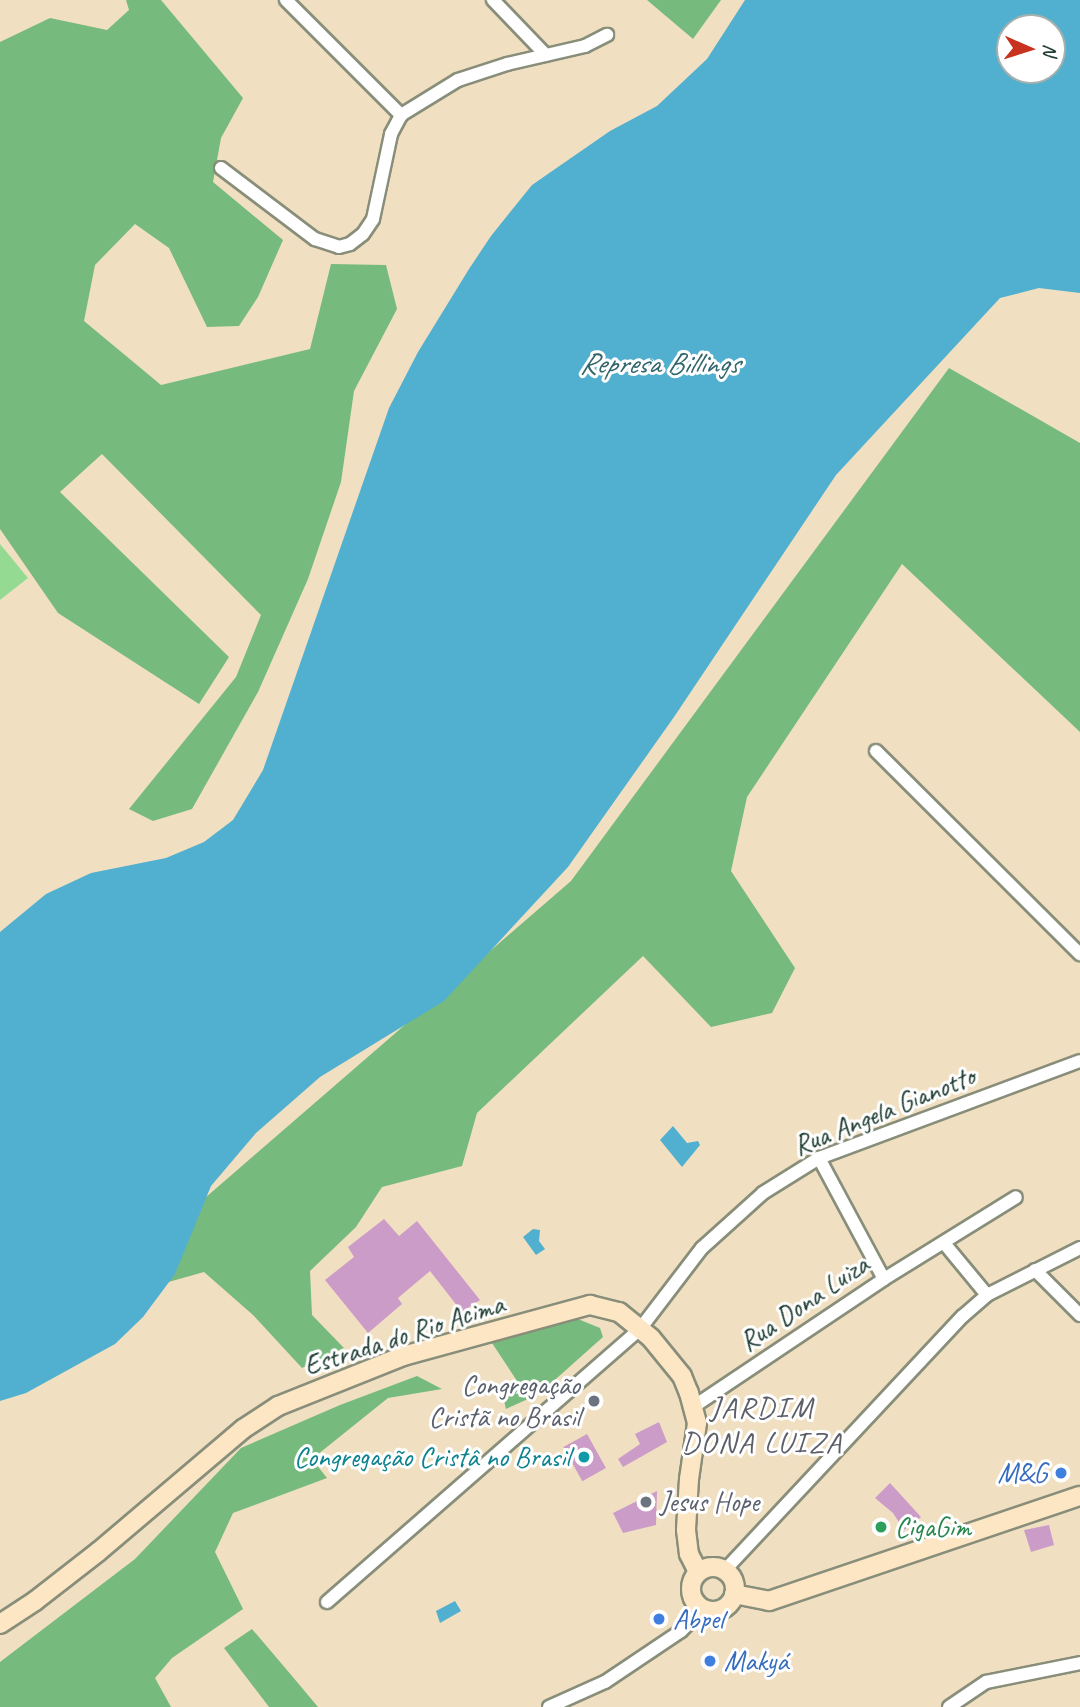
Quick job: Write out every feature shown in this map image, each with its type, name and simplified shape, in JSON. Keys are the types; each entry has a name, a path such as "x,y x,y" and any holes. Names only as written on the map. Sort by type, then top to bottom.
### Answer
{"main road":[{"name":"Estrada do Rio Acima","path":"0,1624 35,1601 98,1552 243,1429 298,1397 403,1356 590,1305 619,1312 640,1329 682,1376 698,1423 689,1479 686,1530 689,1554 698,1572"},
{"path":"734,1594 769,1601 1079,1497"},
{"path":"711,1567 725,1570 734,1581 734,1594 724,1608 703,1609 691,1592 698,1572 711,1567"}],"street":[{"path":"286,0 401,115"},
{"path":"494,0 546,55"},
{"path":"221,168 315,239 339,247 350,244 363,234 373,219 391,134 401,115 458,80 585,47 607,35"},
{"path":"876,751 1080,954"},
{"name":"Rua Angela Gianotto","path":"327,1602 640,1329 702,1248 763,1193 820,1158 1080,1061"},
{"path":"820,1158 884,1279"},
{"name":"Rua Dona Luiza","path":"693,1407 884,1279 1016,1197"},
{"path":"944,1243 988,1295"},
{"path":"725,1570 963,1316 988,1295 1080,1248"},
{"path":"1035,1270 1080,1315"},
{"path":"549,1707 605,1682 681,1630 703,1609"},
{"path":"949,1707 986,1682 1080,1662"}],"green space":[{"path":"126,0 161,0 243,98 221,138 213,182 283,240 258,297 239,326 207,327 169,248 135,224 95,265 84,321 161,385 310,349 331,264 386,265 397,309 354,391 341,482 308,579 258,692 192,809 153,821 129,809 236,677 261,615 102,454 60,492 229,657 199,704 58,613 0,529 0,42 50,18 107,30 129,10"},
{"path":"647,0 721,0 693,39"},
{"path":"949,368 1080,443 1080,732 902,564 747,797 731,871 795,968 772,1013 711,1027 643,956 477,1113 462,1166 382,1187 356,1227 310,1271 312,1315 344,1348 302,1368 253,1315 204,1272 165,1283 160,1237 571,881"},
{"path":"0,544 28,578 0,600"},
{"path":"578,1319 600,1328 603,1337 539,1394 506,1409 502,1392 519,1384 492,1343"},
{"path":"417,1376 442,1389 388,1398 312,1459 327,1478 233,1513 215,1552 243,1609 172,1658 155,1678 171,1707 0,1707 0,1662 135,1559 241,1448 340,1405"},
{"path":"252,1629 318,1707 269,1707 224,1648"}],"water":[{"name":"Represa Billings","path":"745,0 1080,0 1080,293 1039,288 1000,298 836,475 674,717 568,867 444,1001 320,1077 256,1133 211,1186 175,1274 143,1317 115,1344 26,1393 0,1401 0,932 46,894 91,873 166,858 204,842 233,820 263,770 389,408 418,352 491,236 532,185 610,131 657,106 707,59"},
{"path":"673,1126 687,1143 698,1141 700,1145 682,1167 660,1140"},
{"path":"533,1229 540,1230 539,1241 545,1249 536,1255 523,1237"},
{"path":"455,1601 461,1611 440,1623 436,1611"}],"building":[{"path":"384,1219 399,1236 417,1221 480,1300 462,1312 430,1271 398,1298 402,1304 368,1333 325,1280 354,1257 348,1247"},
{"path":"659,1422 667,1442 623,1467 618,1459 640,1444 635,1434"},
{"name":"Congregação Cristâ no Brasil","path":"587,1434 606,1468 582,1481 563,1447"},
{"path":"890,1483 921,1517 904,1530 893,1513 875,1498"},
{"name":"Jesus Hope","path":"657,1491 656,1525 623,1533 613,1513"},
{"path":"1049,1525 1054,1545 1031,1552 1024,1530"}],"place":[{"name":"Congregação Cristã no Brasil","path":"594,1401"},
{"name":"Congregação Cristâ no Brasil","path":"584,1457"},
{"name":"M&G","path":"1061,1473"},
{"name":"Jesus Hope","path":"646,1502"},
{"name":"CigaGim","path":"881,1527"},
{"name":"Abpel","path":"659,1619"},
{"name":"Makyá","path":"710,1661"}],"district":[{"name":"JARDIM DONA LUIZA","path":"762,1424"}]}
